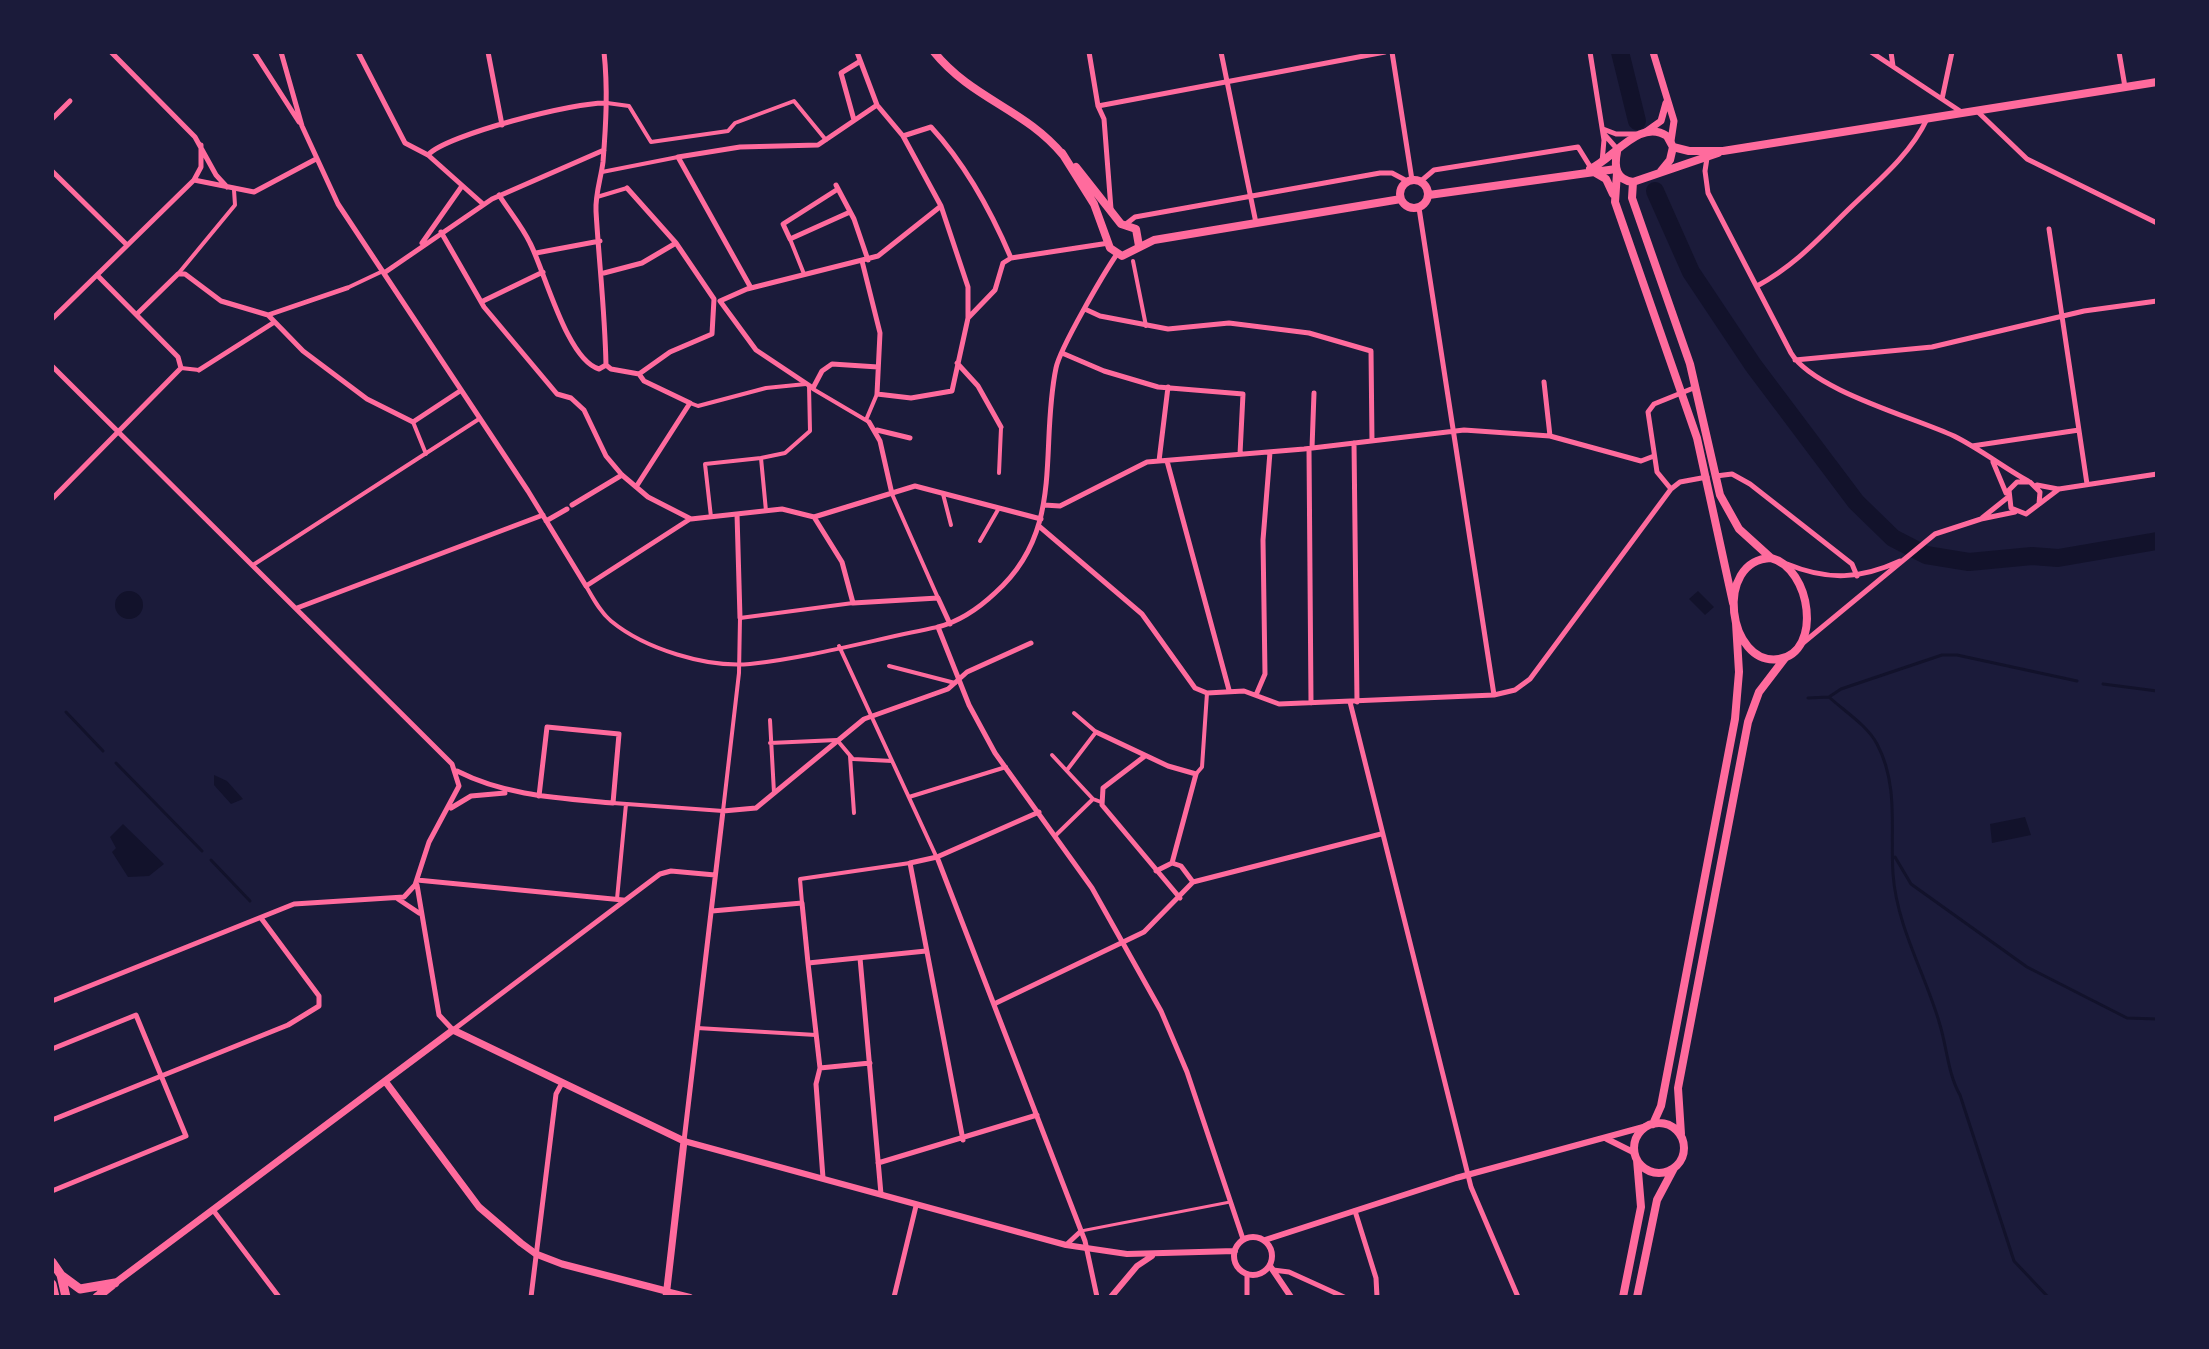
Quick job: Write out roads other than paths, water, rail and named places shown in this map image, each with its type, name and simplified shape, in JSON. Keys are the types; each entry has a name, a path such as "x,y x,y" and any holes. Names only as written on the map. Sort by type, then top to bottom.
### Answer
{"highway":[{"path":"52,1262 61,1275 80,1289 115,1283"},
{"path":"61,1275 66,1297"},
{"path":"97,1297 115,1283"},
{"path":"52,1284 55,1297"}],"main road":[{"path":"934,52 955,77 1033,126 1062,153 1123,224 1136,229 1139,241"},
{"path":"1653,52 1674,121 1670,160 1660,172"},
{"path":"1643,133 1663,133 1672,144 1689,151 1723,151 2157,82"},
{"path":"1590,170 1661,121 1666,101"},
{"path":"1615,202 1618,151"},
{"path":"1617,171 1623,180 1633,182 1723,151"},
{"path":"1062,153 1094,204 1108,241 1117,254 1127,255 1139,241 1401,199"},
{"path":"1429,195 1413,181 1400,191 1406,206 1419,208 1429,195 1590,170 1617,171"},
{"path":"1590,170 1606,179 1711,476 1730,517 1771,558 1785,564 1797,579 1805,599 1807,620 1797,648 1785,658 1759,692 1748,722 1678,1088 1684,1152 1657,1200 1637,1297"},
{"path":"1623,1297 1641,1207 1635,1140 1650,1125 1661,1106 1735,719 1739,672 1736,623 1697,386 1632,198 1633,182"},
{"path":"1108,241 1112,229 1123,224"},
{"path":"1733,603 1741,572 1751,562 1771,558"},
{"path":"1736,623 1752,651 1769,660 1785,658"},
{"path":"115,1283 453,1030 684,1141 666,1294 536,1254 479,1207 385,1081"},
{"path":"1650,1125 1665,1123 1681,1134"},
{"path":"1636,1156 1645,1168 1656,1173 1674,1168"}],"street":[{"path":"111,52 201,145 216,175 230,189 235,205 178,274 137,314"},
{"path":"267,52 256,54 302,126"},
{"path":"281,52 302,126 338,204 545,518 586,586 608,618 644,641 692,658 740,664 938,627 959,621 1004,585 1026,557 1040,527 1055,379 1062,353 1117,254"},
{"path":"358,52 403,140 428,155 483,204"},
{"path":"488,52 502,125"},
{"path":"604,52 607,103 603,114 604,148 597,197 606,365 611,369 639,374 644,381 692,405 766,388 809,386"},
{"path":"857,52 877,105 903,136 941,206 968,287 968,318 957,363 956,388 911,398 877,394"},
{"path":"1089,52 1098,106 1104,119 1111,210"},
{"path":"1221,52 1256,223"},
{"path":"1098,106 1385,52"},
{"path":"1392,52 1413,181"},
{"path":"1590,52 1602,129 1602,163"},
{"path":"1871,52 1963,113"},
{"path":"1891,52 1893,67"},
{"path":"1942,99 1952,52"},
{"path":"2119,52 2125,87"},
{"path":"854,120 841,73 859,62"},
{"path":"52,119 70,101"},
{"path":"428,155 438,146 502,125 567,107 607,103 629,106 651,142 728,131 735,123 794,101 826,140"},
{"path":"602,172 740,147 818,145 877,105"},
{"path":"1977,111 2027,159 2157,223"},
{"path":"1757,286 1789,269 1863,199 1885,177 1927,119"},
{"path":"903,136 923,126 931,127 945,142 988,209 1011,258"},
{"path":"1602,129 1616,134 1643,133"},
{"path":"1602,129 1618,151"},
{"path":"52,319 194,180 203,161 201,145"},
{"path":"1123,224 1135,217 1251,194 1385,172 1413,181 1434,170 1578,147 1590,170"},
{"path":"178,274 189,275 228,305 268,315 384,272 483,204 604,148"},
{"path":"678,157 751,288"},
{"path":"1707,157 1708,193 1795,360 1819,378 1971,446 2030,482 2059,489 2157,474"},
{"path":"194,180 230,189 264,190 316,159"},
{"path":"52,171 127,245"},
{"path":"419,247 462,185"},
{"path":"805,276 783,224 837,187 850,212 865,260 880,333 877,394 868,421"},
{"path":"597,197 627,188 676,243 756,350 868,421 877,430 910,438"},
{"path":"499,195 536,253 575,345 593,367 599,369 606,365"},
{"path":"717,301 751,288 878,256 941,206"},
{"path":"1419,208 1494,695"},
{"path":"790,239 850,212"},
{"path":"2049,229 2087,484"},
{"path":"441,232 481,302 557,394 571,398 584,410 606,456 622,475 636,487 694,518"},
{"path":"536,253 600,241"},
{"path":"968,318 995,290 1003,263 1011,258 1108,241"},
{"path":"603,273 642,263 676,243"},
{"path":"1133,261 1146,326"},
{"path":"481,302 543,272"},
{"path":"97,275 180,360 181,368"},
{"path":"639,374 670,352 712,334 717,301"},
{"path":"1795,360 1932,347 2062,316 2157,301"},
{"path":"1087,310 1100,316 1168,329 1229,323 1309,333 1371,351 1372,441"},
{"path":"268,315 273,323 367,399 413,422 426,454"},
{"path":"181,368 199,370 273,323"},
{"path":"1062,353 1104,371 1168,387 1243,394 1240,454"},
{"path":"957,363 978,386 1001,427 999,473"},
{"path":"711,517 705,464 785,453 810,431 809,386 822,371 832,364 878,367"},
{"path":"52,366 297,608 456,771 510,792 626,804 723,811 753,810 871,715 948,689 956,681 1031,643"},
{"path":"52,499 181,368"},
{"path":"1544,382 1550,436"},
{"path":"1671,489 1660,479 1649,409 1697,386"},
{"path":"1168,387 1163,461 1196,560 1229,690"},
{"path":"413,422 460,391"},
{"path":"1311,703 1310,449 1314,393"},
{"path":"636,487 692,405"},
{"path":"253,565 479,419"},
{"path":"877,430 892,494 950,624"},
{"path":"1044,505 1060,506 1139,465 1453,432 1495,430 1550,436 1641,461 1654,456"},
{"path":"1971,446 2079,430"},
{"path":"1354,443 1353,702 1381,834 1468,1174 1518,1297"},
{"path":"1256,695 1265,674 1263,540 1270,452"},
{"path":"761,458 766,511"},
{"path":"1992,461 2015,512"},
{"path":"1040,527 1142,614 1195,688 1207,693 1229,690 1256,695 1271,702 1353,702 1494,695 1515,690 1530,679 1671,489 1680,482 1732,474 1750,484 1852,564 1857,576"},
{"path":"297,608 545,518 570,507 622,475"},
{"path":"1981,519 2007,497 2014,484 2030,482"},
{"path":"2030,482 2040,492 2039,504"},
{"path":"586,586 694,518 775,510 814,517 915,486 1041,519"},
{"path":"1797,648 1923,543 1945,529 2015,512 2029,513 2059,489"},
{"path":"943,492 946,518 951,525"},
{"path":"980,541 999,508"},
{"path":"737,514 740,664 684,1141 1066,1245 1159,1254 1235,1251"},
{"path":"814,517 842,562 853,603"},
{"path":"1785,564 1818,575 1857,576 1905,559"},
{"path":"740,618 853,603 938,598"},
{"path":"938,627 956,681 983,729 1006,767 1056,835 1125,944 1170,1030 1243,1239"},
{"path":"839,646 937,857 1087,1248 1098,1297"},
{"path":"889,666 956,681"},
{"path":"1172,863 1196,774 1202,767 1207,693"},
{"path":"1074,713 1096,732 1145,756 1196,774"},
{"path":"770,720 774,793"},
{"path":"539,796 547,727 619,734 613,803"},
{"path":"1067,770 1096,732"},
{"path":"770,743 837,740"},
{"path":"837,740 850,756 854,813"},
{"path":"1052,755 1093,799 1101,802 1180,898"},
{"path":"850,756 892,761"},
{"path":"1101,802 1103,788 1145,756"},
{"path":"909,797 1006,767"},
{"path":"52,1001 303,902 398,899 413,890 429,842 459,786 456,771"},
{"path":"448,810 471,796 510,792"},
{"path":"1056,835 1093,799"},
{"path":"621,900 626,804"},
{"path":"823,1178 816,1084 820,1068 800,879 813,874 937,857 1039,812"},
{"path":"994,1004 1125,944 1144,932 1193,882 1381,834"},
{"path":"910,863 963,1140"},
{"path":"1156,871 1172,863 1181,866 1193,882"},
{"path":"417,880 439,1015 453,1030 621,900 666,872 715,875"},
{"path":"417,880 621,900"},
{"path":"398,899 420,913"},
{"path":"711,911 802,903"},
{"path":"52,1120 288,1025 321,1003 261,918"},
{"path":"808,963 926,951"},
{"path":"860,958 881,1194"},
{"path":"52,1049 136,1015 186,1136 52,1191"},
{"path":"697,1028 816,1035"},
{"path":"820,1068 870,1063"},
{"path":"531,1297 556,1094 562,1083"},
{"path":"878,1163 963,1140 984,1130 1037,1115"},
{"path":"1344,1297 1289,1272 1272,1268 1260,1274 1247,1274 1235,1262 1235,1251 1243,1239 1254,1236 1265,1240 1468,1174 1650,1125"},
{"path":"1603,1138 1620,1142 1636,1156"},
{"path":"894,1297 916,1206"},
{"path":"213,1210 277,1296"},
{"path":"1355,1211 1376,1278 1377,1297"},
{"path":"1066,1245 1080,1231"},
{"path":"1265,1240 1273,1255 1272,1268 1291,1297"},
{"path":"1111,1297 1137,1266 1159,1254"},
{"path":"1247,1274 1247,1297"},
{"path":"666,1294 690,1297"}],"lane":[{"path":"1080,1231 1230,1202"}],"waterway":[{"path":"1620,52 1637,121"},
{"path":"1655,191 1691,272 1753,365 1856,502 1893,538 1926,555 1969,562 2032,556 2058,558 2157,541"},
{"path":"1829,697 1841,689 1942,655 1957,655 2077,681"},
{"path":"2103,684 2157,691"},
{"path":"1808,698 1829,697 1867,731 1884,760 1891,792 1893,874 1900,913 1934,1006 1953,1078 2014,1261 2048,1297"},
{"path":"66,712 103,751"},
{"path":"116,763 202,851"},
{"path":"1895,857 1911,884 2027,967 2127,1018 2157,1019"},
{"path":"211,860 250,901"}]}
